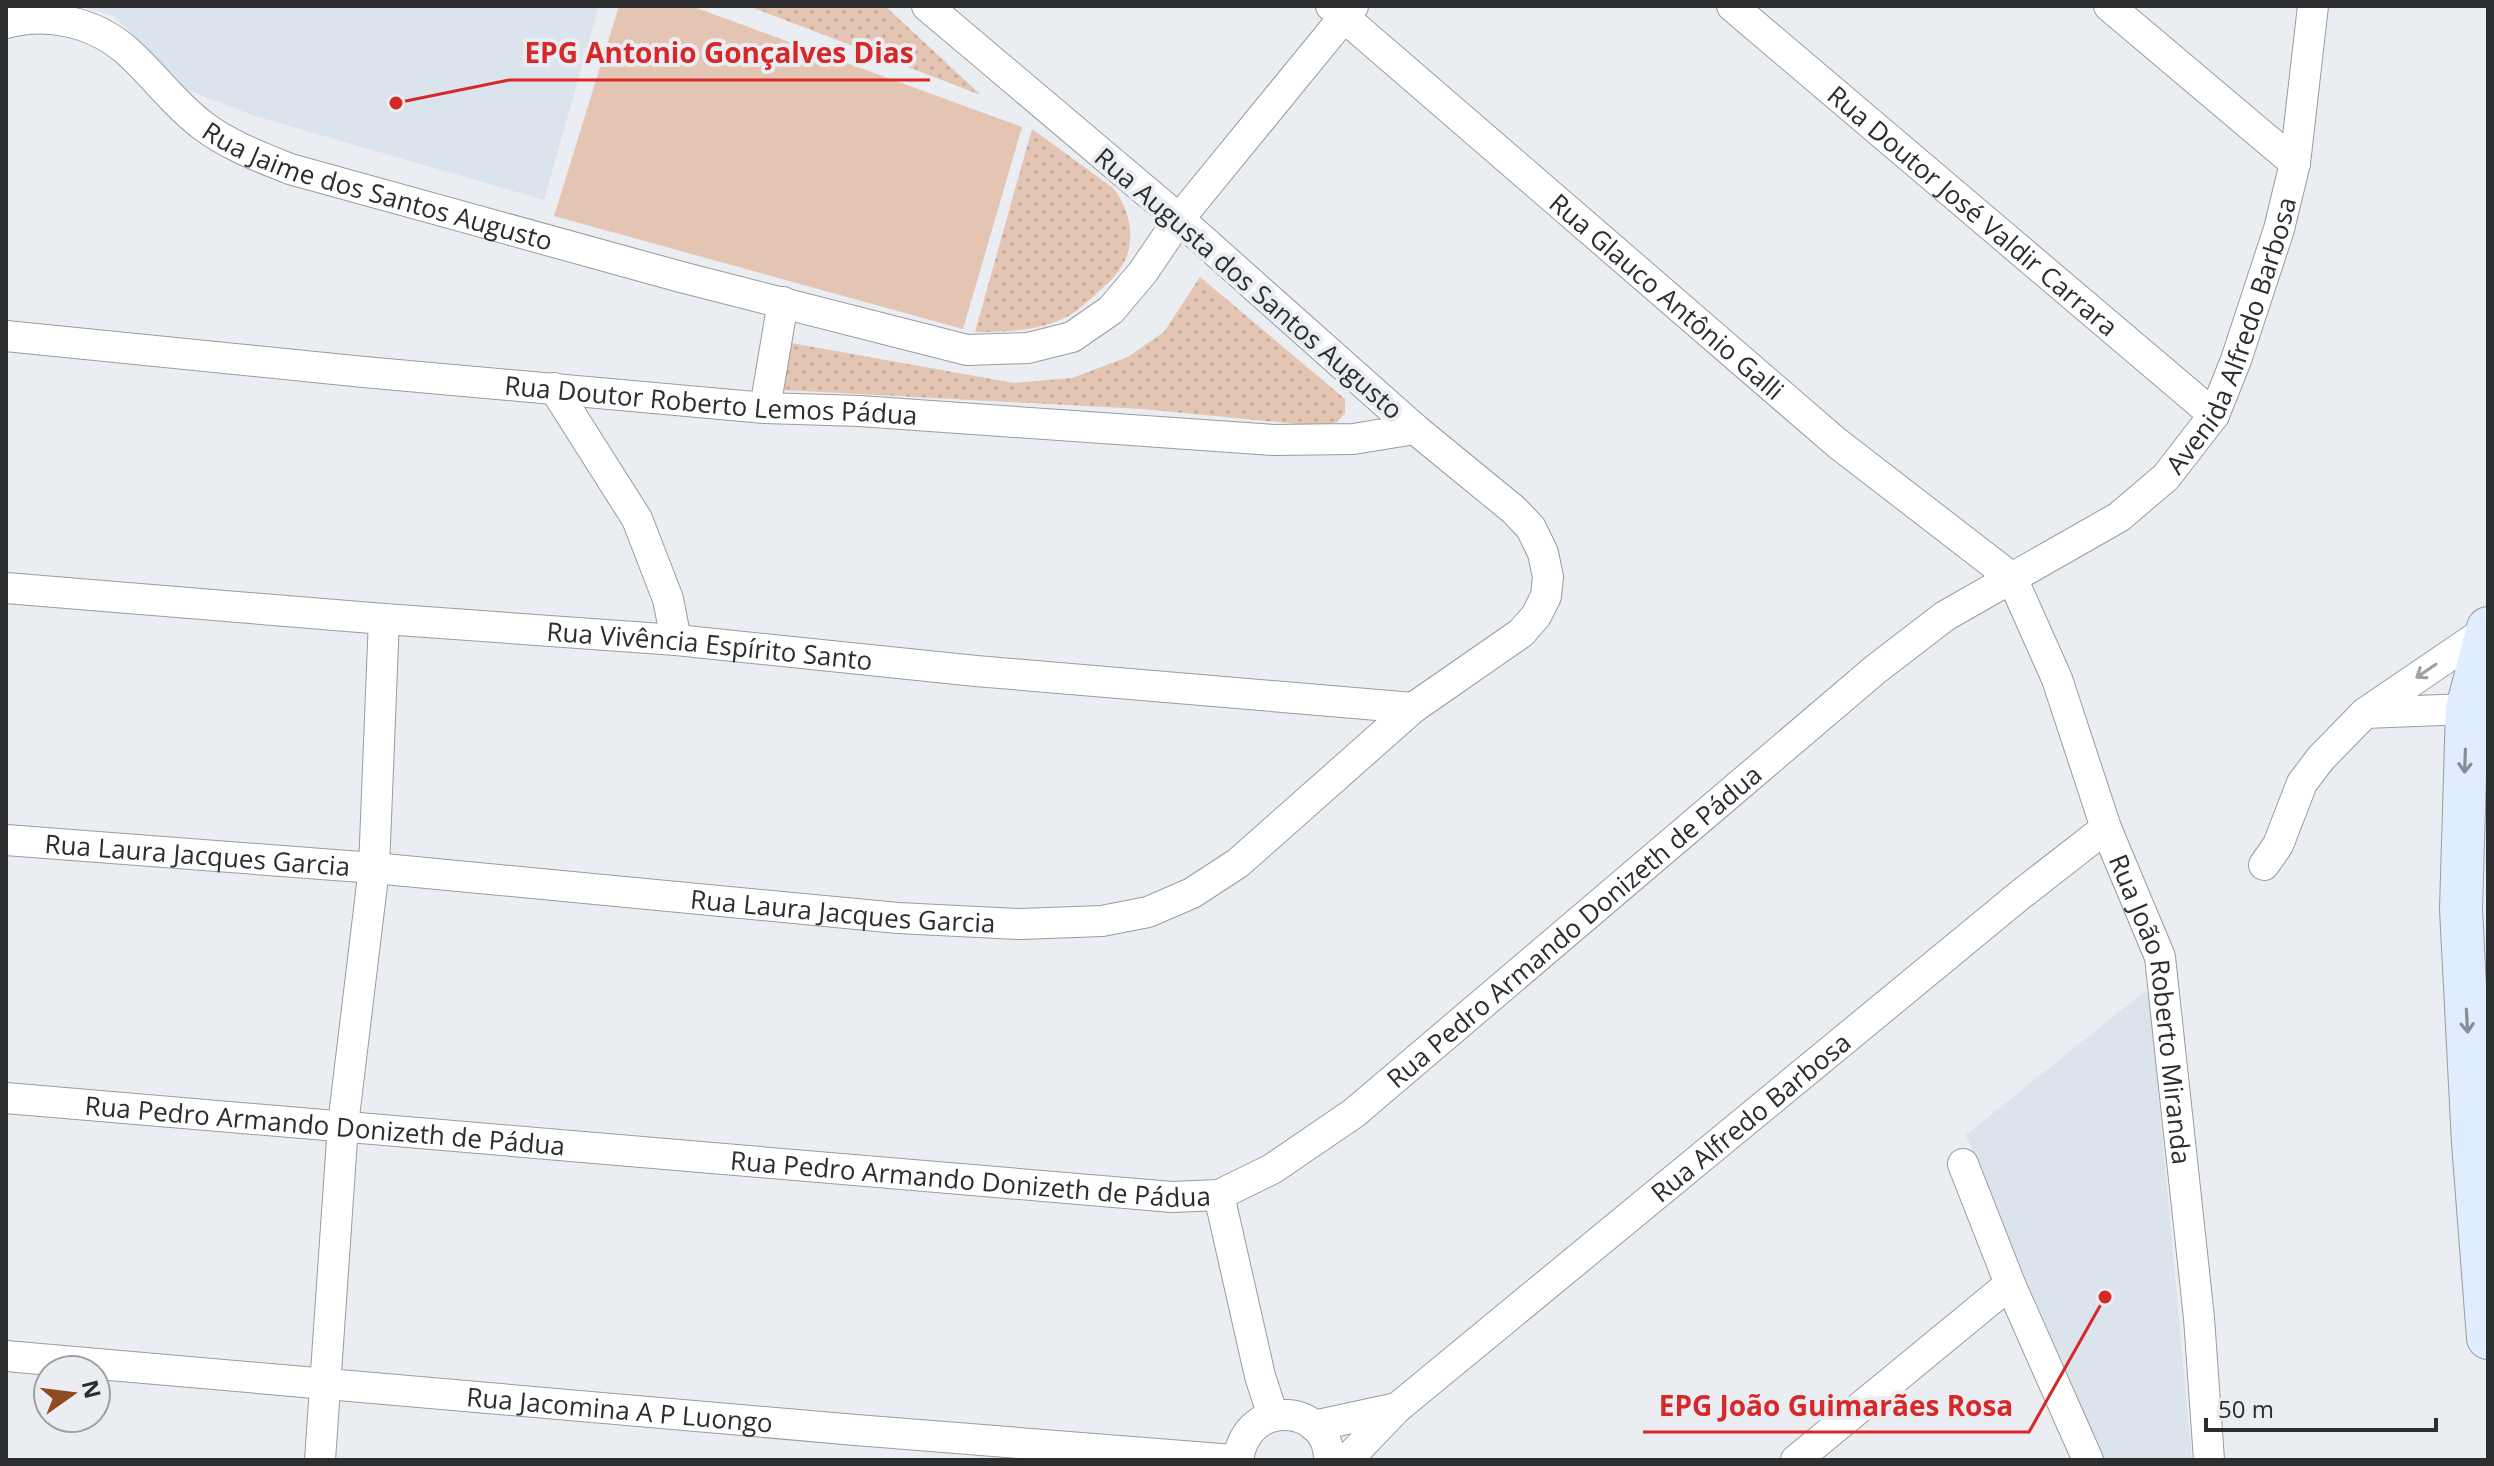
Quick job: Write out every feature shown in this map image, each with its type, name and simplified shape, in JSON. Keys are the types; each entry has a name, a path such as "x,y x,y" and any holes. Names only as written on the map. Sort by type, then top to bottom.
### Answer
{"main road":[{"path":"2488,629 2467,709 2461,909 2473,1143 2488,1338"}],"street":[{"name":"Rua Augusta dos Santos Augusto","path":"927,6 1179,219 1415,429 1514,510 1531,528 1543,553 1548,577"},
{"name":"Rua Doutor José Valdir Carrara","path":"1732,6 2214,415"},
{"path":"2109,6 2295,163"},
{"name":"Avenida Alfredo Barbosa","path":"2012,578 2119,517 2166,477 2214,415 2236,360 2279,229 2295,163 2313,6"},
{"name":"Rua Jaime dos Santos Augusto","path":"6,23 57,18 89,28 125,49 202,125 245,151 290,169 681,277 967,350 1028,348 1072,337 1111,310 1343,9"},
{"name":"Rua Glauco Antônio Galli","path":"1343,9 1837,443 2012,578"},
{"path":"765,408 783,302"},
{"name":"Rua Doutor Roberto Lemos Pádua","path":"6,336 765,408 859,411 1274,440 1353,439 1415,429"},
{"path":"554,388 637,519 668,599 676,640"},
{"name":"Rua Laura Jacques Garcia","path":"6,840 374,868 898,918 1020,924 1102,921 1148,912 1192,893 1238,863 1413,708 1521,633 1536,616 1546,596 1548,577"},
{"name":"Rua João Roberto Miranda","path":"2012,578 2057,679 2106,828 2160,957 2199,1318 2209,1460"},
{"name":"Rua Pedro Armando Donizeth de Pádua","path":"6,1098 1096,1191 1172,1197 1219,1195 1272,1169 1354,1113 1876,669 1945,616 2012,578"},
{"name":"Rua Vivência Espírito Santo","path":"6,588 676,640 976,671 1413,708"},
{"path":"320,1460 343,1125 374,868 384,619"},
{"path":"2264,865 2278,845 2302,783 2321,758 2365,713 2488,629"},
{"path":"2365,713 2467,709"},
{"name":"Rua Alfredo Barbosa","path":"1347,1460 1397,1408 2020,895 2106,828"},
{"path":"1963,1164 2010,1284 2088,1460"},
{"path":"1219,1195 1260,1376 1273,1416"},
{"path":"1796,1460 2010,1284"},
{"name":"Rua Jacomina A P Luongo","path":"6,1356 1236,1460"},
{"name":"Rua Alfredo Barbosa","path":"1314,1426 1397,1408"},
{"path":"1236,1460 1247,1432 1259,1422 1287,1414 1302,1418 1314,1426 1324,1438 1329,1460"}],"shaded area":[{"path":"80,6 599,6 544,200 255,116 188,90 114,16"},
{"path":"619,6 691,6 1022,127 963,329 554,216"},
{"path":"748,6 885,6 981,95"},
{"path":"1032,129 1113,188 1128,218 1128,252 1112,279 1065,318 1029,329 975,332"},
{"path":"1200,277 1345,399 1345,413 1337,422 1297,424 1143,409 784,390 791,343 1014,383 1072,378 1128,357 1164,332"},
{"path":"2144,992 2149,993 2192,1460 2101,1460 1966,1135"}],"place":[{"name":"EPG Antonio Gonçalves Dias","path":"396,103"},
{"name":"EPG João Guimarães Rosa","path":"2105,1297"}]}
